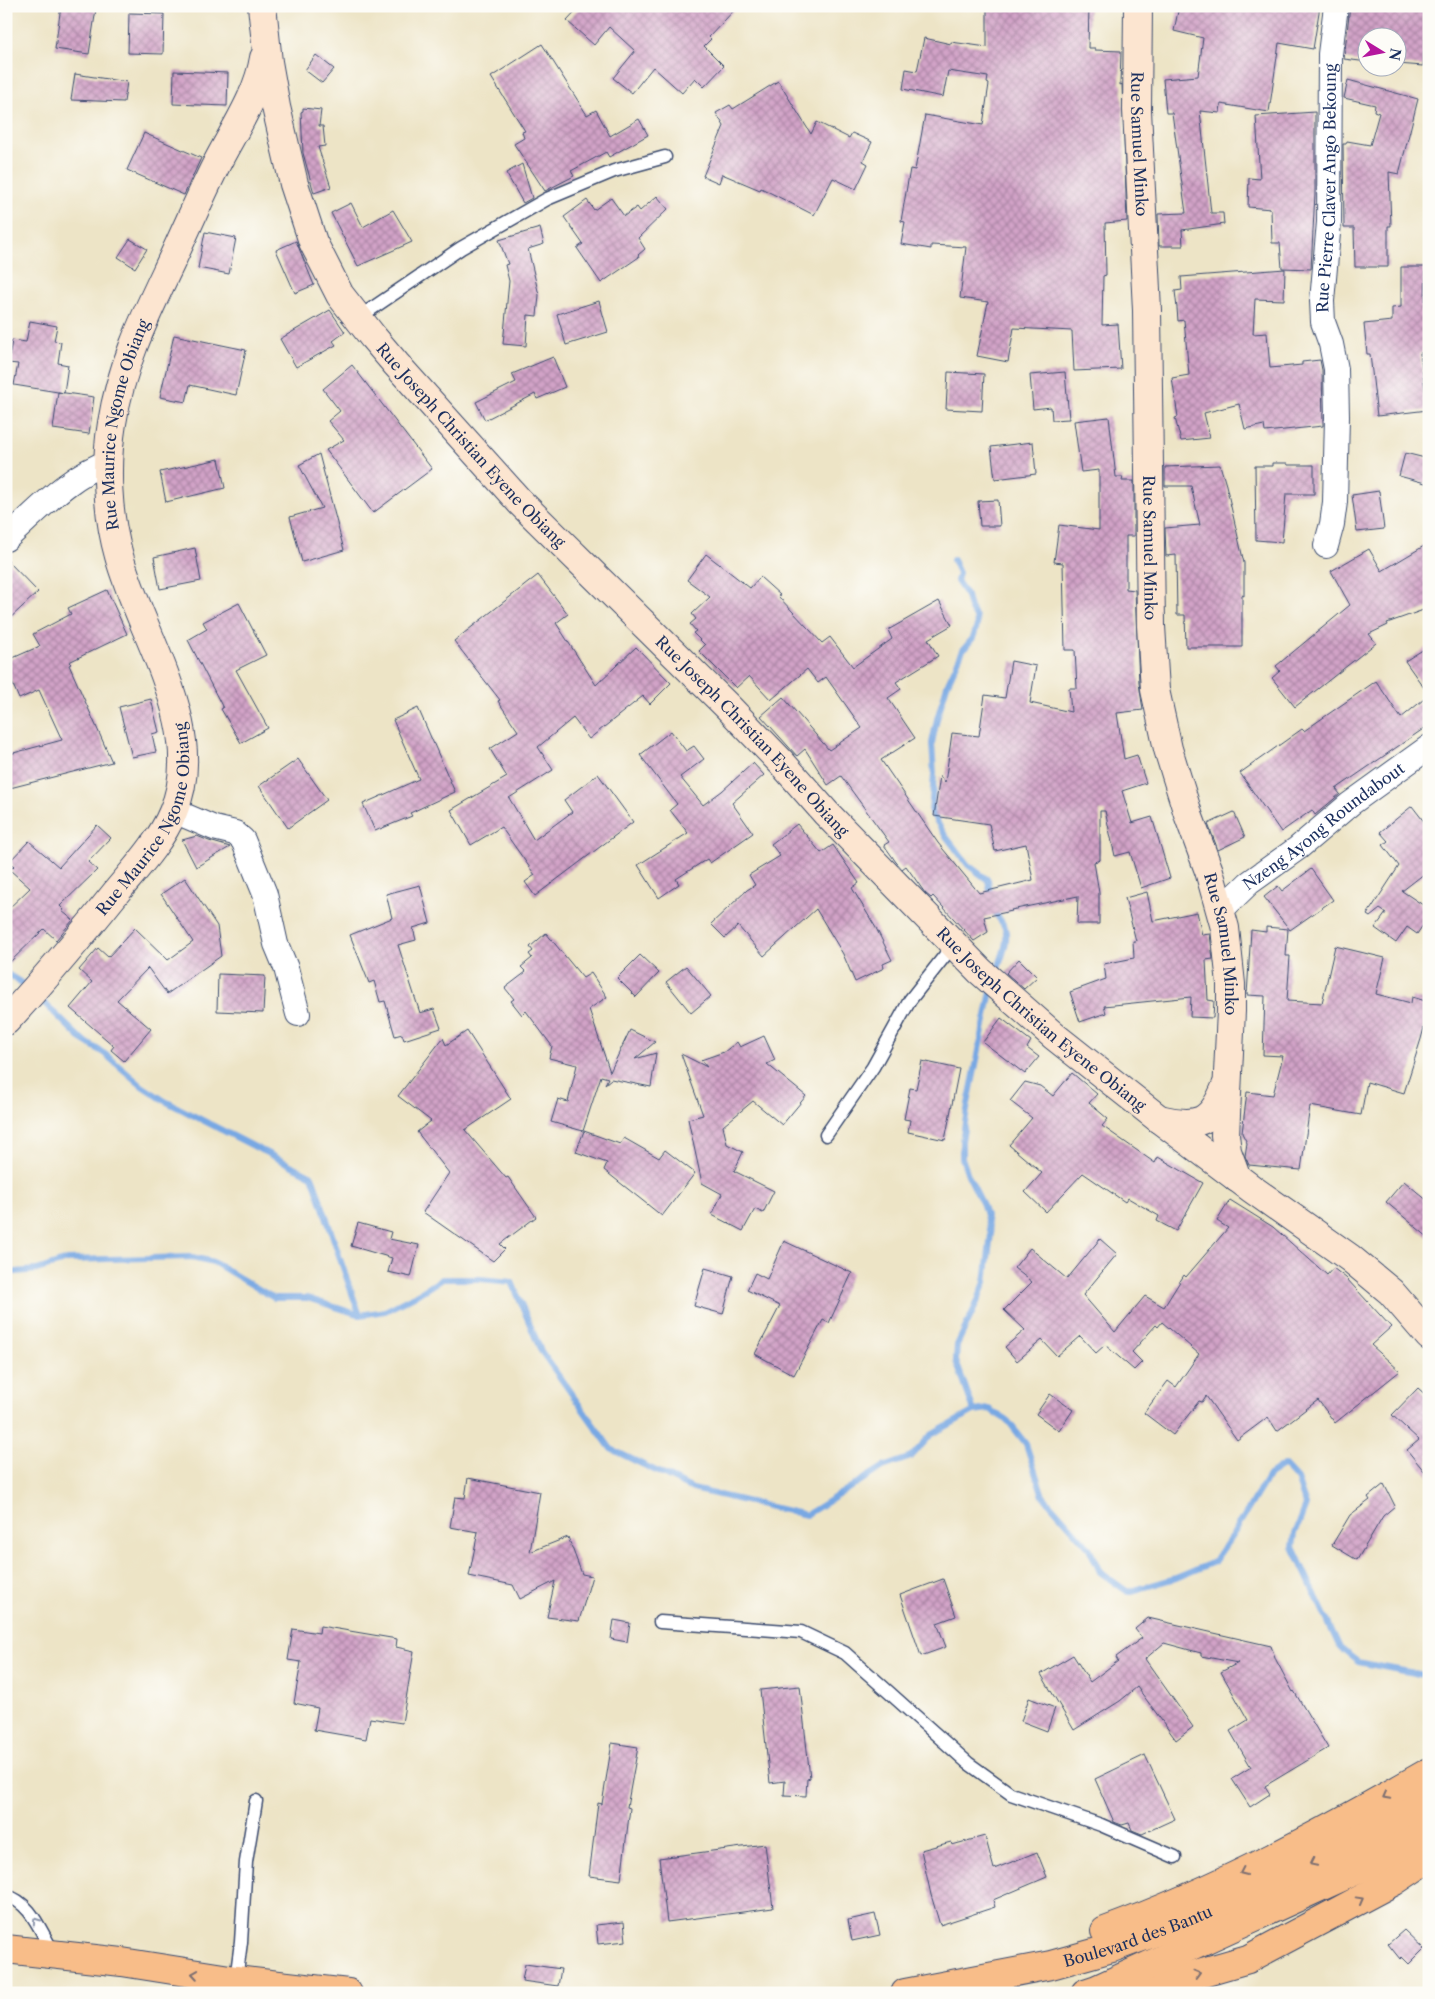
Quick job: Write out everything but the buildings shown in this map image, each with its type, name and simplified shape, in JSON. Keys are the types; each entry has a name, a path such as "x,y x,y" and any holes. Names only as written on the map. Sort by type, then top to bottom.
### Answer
{"highway":[{"path":"1000,1974 1200,1892 1293,1847 1429,1772"},
{"name":"Boulevard des Bantu","path":"906,1993 1051,1965 1086,1956 1186,1921 1262,1888 1356,1841 1429,1801"},
{"name":"Boulevard des Bantu","path":"1091,1991 1366,1866 1429,1830"},
{"path":"1091,1991 1174,1980 1248,1960 1393,1882 1429,1858"},
{"path":"6,1949 122,1962 236,1980 348,1993"}],"street":[{"name":"Rue Joseph Christian Eyene Obiang","path":"262,6 276,108 294,184 313,242 340,295 390,358 520,502 728,706 832,820 1003,993 1159,1119 1237,1178 1357,1263 1391,1292 1429,1336"},
{"name":"Rue Samuel Minko","path":"1138,6 1137,110 1147,310 1151,626 1154,690 1168,749 1225,928 1231,984 1225,1135 1227,1151 1237,1178"},
{"name":"Rue Pierre Claver Ango Bekoung","path":"1326,546 1335,502 1337,417 1336,369 1332,344 1322,322 1329,222 1330,54 1336,6"},
{"name":"Rue Maurice Ngome Obiang","path":"14,1012 43,980 160,836 174,811 181,786 183,761 176,708 119,557 112,528 108,462 112,423 120,385 133,343 230,136 252,96 263,64 266,46"},
{"path":"230,136 238,126 249,122 260,122 272,130 287,150"},
{"path":"6,539 81,474 108,462"},
{"name":"Nzeng Ayong Roundabout","path":"1220,911 1249,883 1298,848 1350,804 1429,747"},
{"path":"174,811 214,828 235,834 243,840 265,894 276,944 286,968 298,1014"},
{"path":"1159,1119 1179,1124 1199,1122 1212,1113 1228,1080"}],"lane":[{"path":"358,318 461,248 547,199 614,171 665,157"},
{"path":"826,1135 873,1067 910,1000 954,944"},
{"path":"660,1622 801,1632 845,1653 968,1763 1011,1794 1101,1825 1175,1857"},
{"path":"236,1980 246,1862 256,1801"},
{"path":"6,1896 27,1909 39,1924 55,1956"}],"waterway":[{"path":"953,560 959,573 957,581 967,596 970,608 976,617 977,626 973,638 963,650 947,685 937,719 932,743 934,774 931,812 945,835 968,865 988,880 991,898"},
{"path":"993,907 1003,924 1006,936 996,975"},
{"path":"6,973 28,987"},
{"path":"974,1411 956,1361 957,1345 985,1282 991,1234 983,1205 962,1158 962,1141 991,991"},
{"path":"37,996 80,1038 105,1054 142,1086 165,1101 312,1176 360,1315 385,1311 442,1279 480,1279 512,1282 541,1351 611,1449 693,1489 806,1515 883,1467 911,1457 931,1435 974,1411 989,1409 1008,1421 1026,1444 1043,1496 1089,1548 1100,1572 1128,1592 1176,1578 1214,1562 1269,1475 1284,1465 1297,1479 1306,1505 1295,1534 1293,1547 1340,1648 1358,1662 1429,1676"},
{"path":"6,1273 37,1270 67,1260 192,1257 213,1262 274,1298 307,1298 360,1315"}]}
